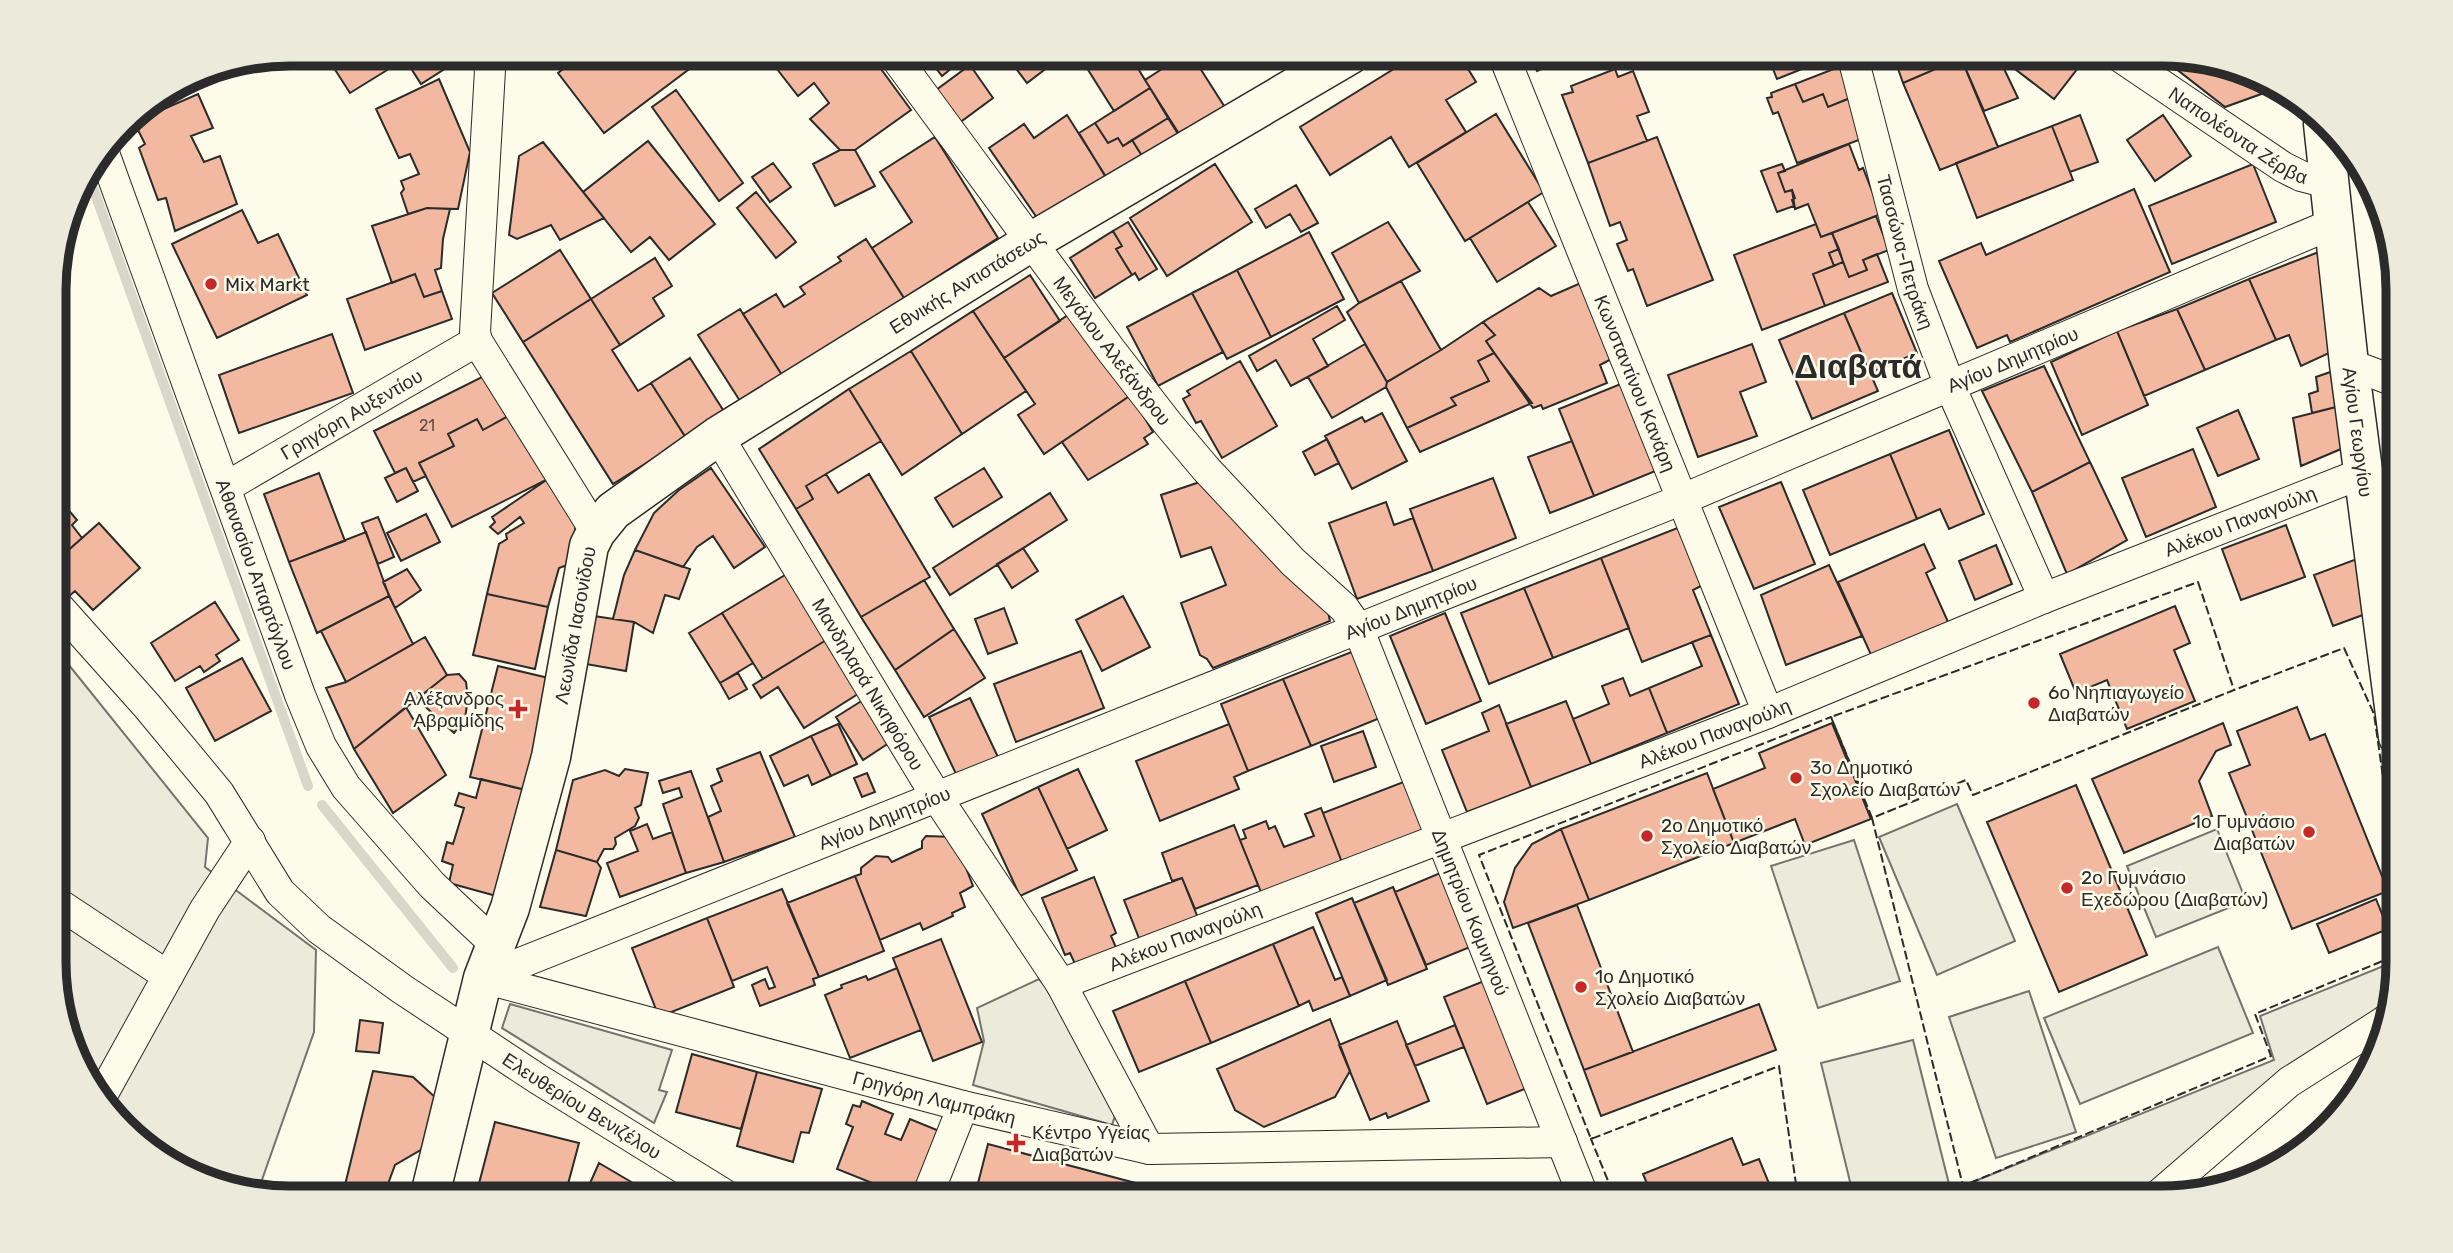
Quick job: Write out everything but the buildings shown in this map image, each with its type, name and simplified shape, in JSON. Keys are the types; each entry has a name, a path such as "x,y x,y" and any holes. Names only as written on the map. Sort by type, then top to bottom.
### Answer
{"main road":[{"name":"Εθνικής Αντιστάσεως","path":"596,532 613,511 718,436 1031,242 1331,66"},
{"name":"Αγίου Γεωργίου","path":"2324,135 2348,364 2386,624"},
{"name":"Λεωνίδα Ιασονίδου","path":"432,1186 469,1033 490,961 510,908 551,757 585,563 596,532"}],"street":[{"name":"Κωνσταντίνου Κανάρη","path":"1508,66 1768,713"},
{"name":"Τασσώνα-Πετράκη","path":"1855,66 1913,289 1950,386 2044,598"},
{"name":"Ναπολέοντα Ζέρβα","path":"2134,66 2275,162 2301,176 2328,183"},
{"path":"477,341 475,332 493,67"},
{"name":"Μεγάλου Αλεξάνδρου","path":"901,67 1110,349 1206,469 1293,562 1344,608 1358,628"},
{"name":"Αθανασίου Απαρτόγλου","path":"107,162 300,695 330,764 355,799 432,885 490,961"},
{"name":"Αγίου Δημητρίου","path":"490,961 936,796 1683,499 2332,224"},
{"name":"Γρηγόρη Αυξεντίου","path":"226,487 477,341"},
{"name":"Λεωνίδα Ιασονίδου","path":"477,341 596,532"},
{"path":"2348,364 2386,378"},
{"name":"Μανδηλαρά Νικηφόρου","path":"718,436 936,796 1061,984 1149,1149"},
{"name":"Αλέκου Παναγούλη","path":"1061,984 1768,713 2044,598 2363,473"},
{"name":"Ελευθερίου Βενιζέλου","path":"67,616 219,793 281,892 312,922 344,949 469,1033 711,1186"},
{"name":"Δημητρίου Κομνηνού","path":"1358,628 1579,1186"},
{"path":"106,1088 205,909 250,841"},
{"path":"66,909 168,976"},
{"name":"Γρηγόρη Λαμπράκη","path":"490,961 963,1106 1149,1149 1562,1142"},
{"path":"2169,1186 2289,1082 2377,1026"},
{"path":"931,1186 963,1106"}],"shaded area":[{"path":"66,662 208,838 205,867 316,950 314,1032 260,1185 205,1169 166,1149 132,1121 113,1099 84,1048 68,992"},
{"path":"1957,804 2015,941 1937,975 1879,837"},
{"path":"2217,829 2246,901 2156,937 2127,866"},
{"path":"1854,840 1900,981 1818,1008 1771,866"},
{"path":"2218,947 2253,1033 2080,1104 2044,1018"},
{"path":"2386,965 2383,1003 2154,1186 1963,1186 2274,1060 2260,1016"},
{"path":"1039,979 1052,994 1117,1110 1112,1125 973,1085 984,1041 977,1008"},
{"path":"2029,991 2076,1132 1996,1158 1949,1017"},
{"path":"510,1004 672,1050 659,1090 667,1092 654,1123 502,1028"},
{"path":"1913,1040 1950,1186 1851,1186 1821,1063"}],"waterway":[{"path":"93,187 308,786"},
{"path":"322,805 453,968"}],"fence":[{"path":"2198,582 2234,690 1973,795 1966,780 1872,818 1831,717 2198,582"},
{"path":"2344,648 2374,714 2386,798"},
{"path":"1963,1186 1872,818 1966,780 1973,795 2344,648"},
{"path":"1796,1186 1779,1066 1591,1139 1479,855 1831,717 1860,787"},
{"path":"1963,1186 2271,1056 2255,1014 2385,960 2386,955"},
{"path":"1593,1138 1591,1139 1610,1186"}],"place":[{"name":"Mix Markt","path":"211,284"},
{"name":"6ο Νηπιαγωγείο Διαβατών","path":"2034,703"},
{"name":"Αλέξανδρος Αβραμίδης","path":"518,709"},
{"name":"3ο Δημοτικό Σχολείο Διαβατών","path":"1796,778"},
{"name":"1ο Γυμνάσιο Διαβατών","path":"2309,832"},
{"name":"2ο Δημοτικό Σχολείο Διαβατών","path":"1647,836"},
{"name":"2ο Γυμνάσιο Εχεδώρου (Διαβατών)","path":"2067,888"},
{"name":"1ο Δημοτικό Σχολείο Διαβατών","path":"1581,987"},
{"name":"Κέντρο Υγείας Διαβατών","path":"1016,1143"}],"district":[{"name":"Διαβατά","path":"1858,366"}]}
